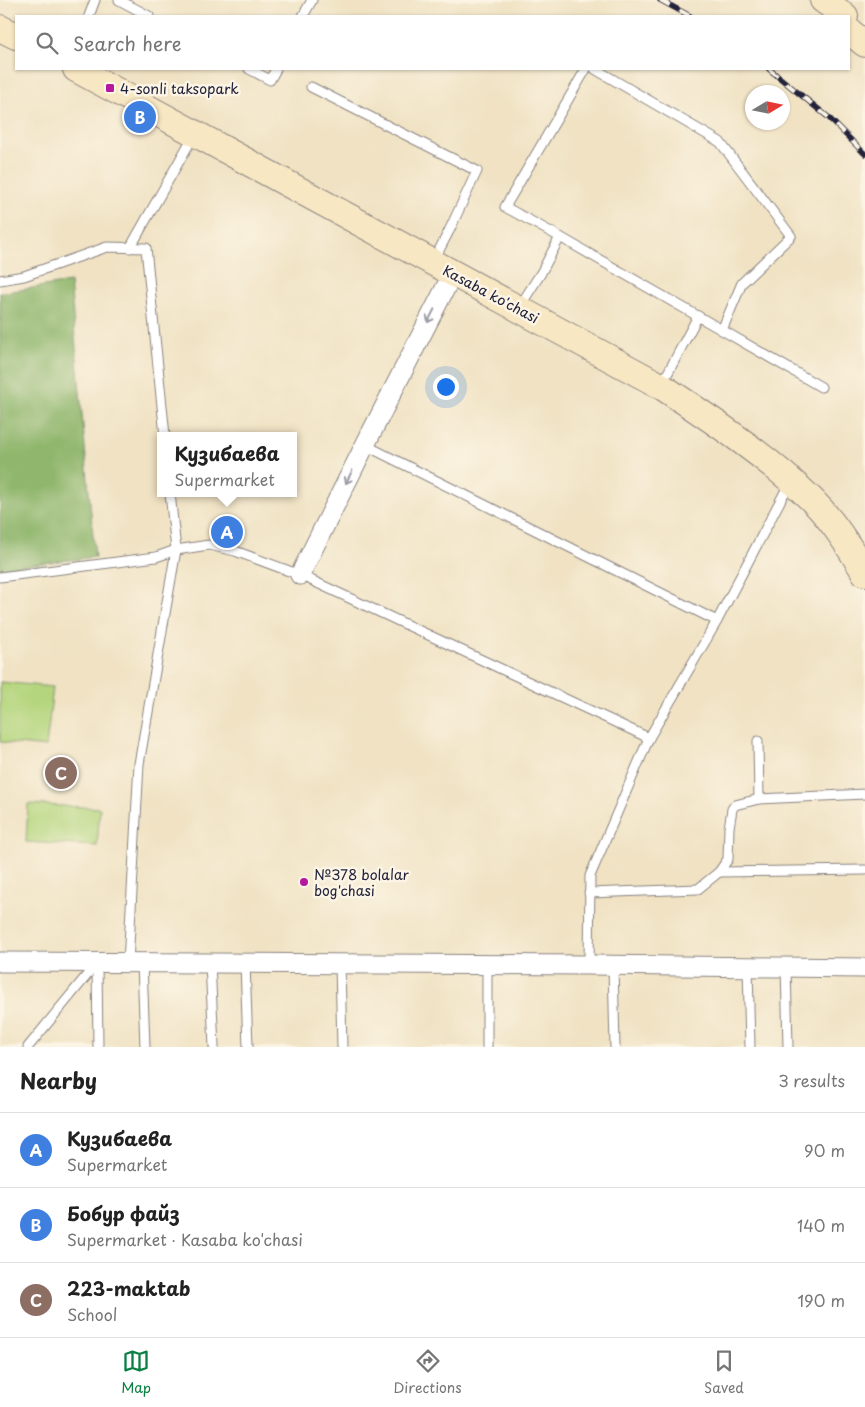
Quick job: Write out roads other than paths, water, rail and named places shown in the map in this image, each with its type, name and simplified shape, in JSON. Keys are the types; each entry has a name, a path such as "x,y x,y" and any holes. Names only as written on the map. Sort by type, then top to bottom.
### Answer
{"street":[{"path":"808,0 829,15"},
{"path":"823,0 844,15"},
{"path":"850,20 865,31"},
{"path":"0,28 15,36"},
{"path":"850,32 865,44"},
{"name":"Kasaba ko'chasi","path":"78,70 661,386 741,442 791,481 828,518 865,572"},
{"path":"300,575 365,445 443,268"},
{"path":"0,962 865,968"}],"lane":[{"path":"89,15 95,0"},
{"path":"119,0 148,15"},
{"path":"304,15 312,0"},
{"path":"251,70 270,80 275,70"},
{"path":"585,70 505,207 560,236 821,387"},
{"path":"597,70 720,142 791,236 742,283 722,330"},
{"path":"311,87 477,171 449,231 443,268"},
{"path":"130,248 194,133"},
{"path":"519,309 541,273 560,236"},
{"path":"0,280 24,276 107,247 146,248 165,432"},
{"path":"661,386 698,316"},
{"path":"365,445 717,621"},
{"path":"589,965 590,876 649,738 717,621 791,481"},
{"path":"145,1047 135,963 140,764 176,550 170,497"},
{"path":"0,577 156,557 176,550 209,545 235,551 300,575 649,738"},
{"path":"758,741 759,799"},
{"path":"589,893 698,889 720,872 728,859 732,809 735,805 759,799 865,794"},
{"path":"720,872 865,870"},
{"path":"28,1047 97,963"},
{"path":"97,963 98,1047"},
{"path":"210,963 214,1047"},
{"path":"245,963 248,1047"},
{"path":"340,964 342,1047"},
{"path":"487,964 487,1047"},
{"path":"613,965 615,1047"},
{"path":"748,967 750,1047"},
{"path":"786,967 788,1047"}],"railway":[{"path":"660,0 688,15"},
{"path":"770,70 828,117 865,154"}],"place":[{"name":"4-sonli taksopark","path":"110,88"},
{"name":"Бобур файз","path":"140,117"},
{"name":"Кузибаева","path":"227,532"},
{"name":"223-maktab","path":"61,773"},
{"name":"№378 bolalar bog'chasi","path":"304,882"}]}
